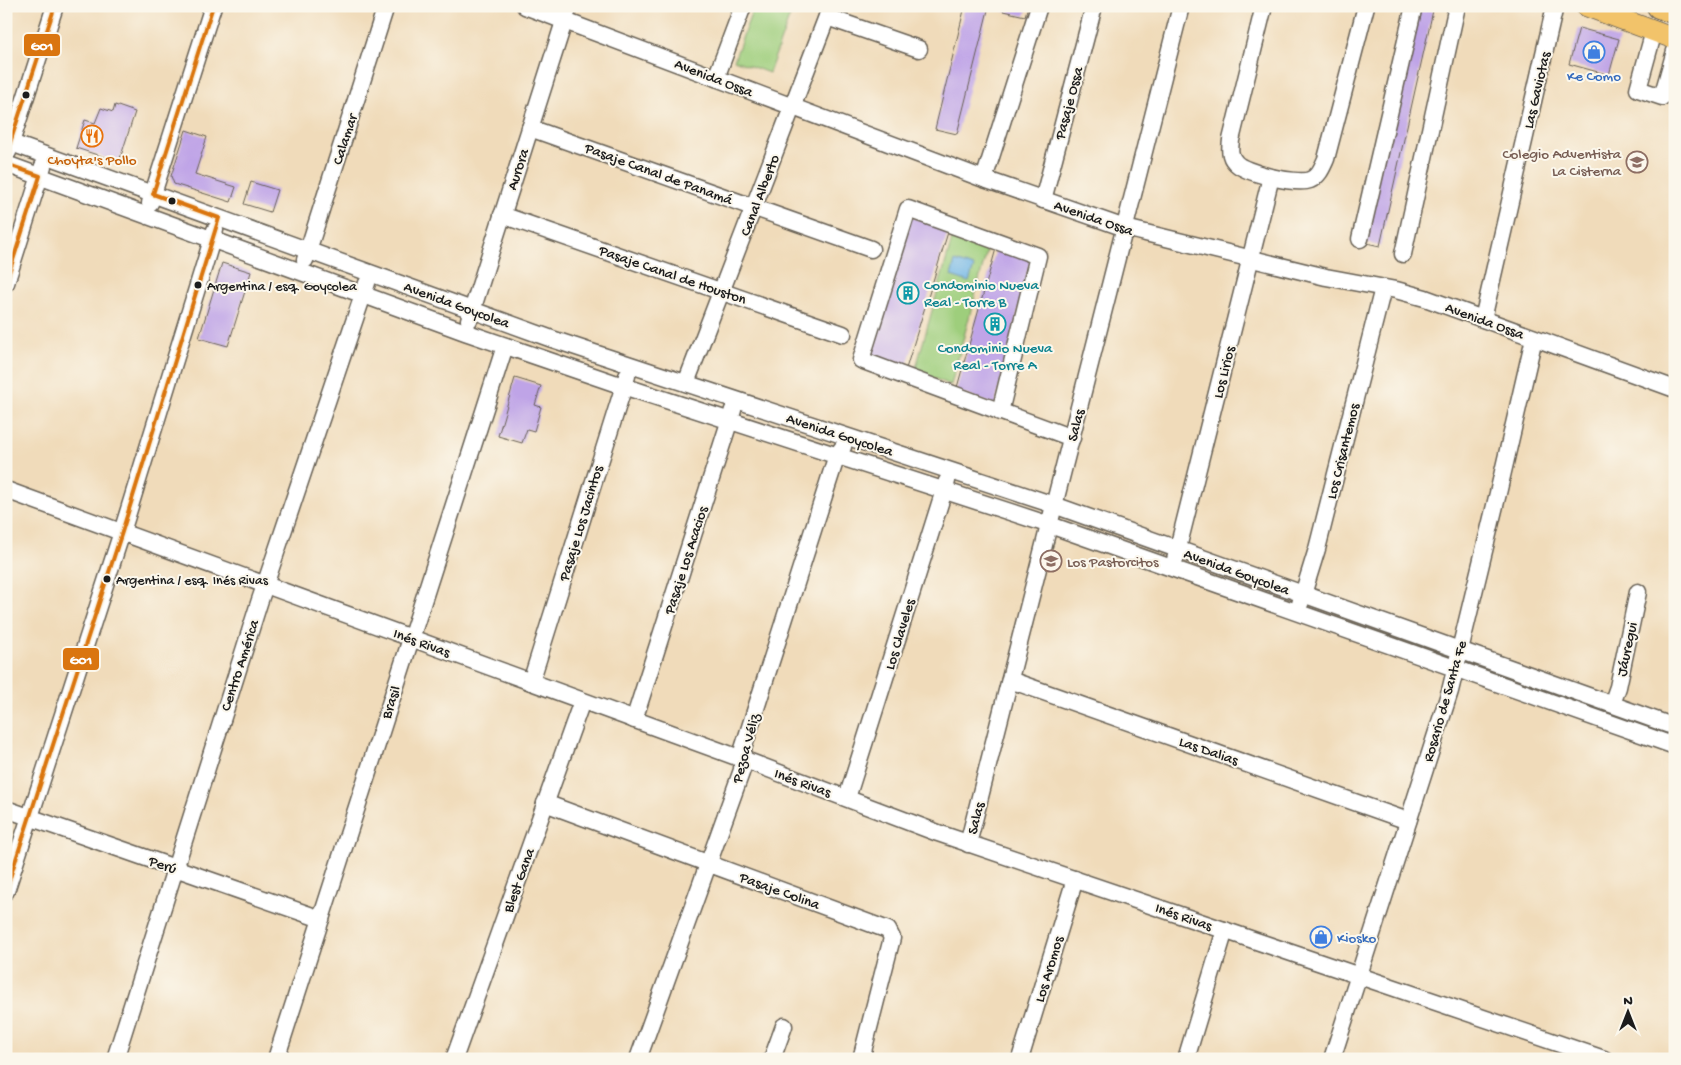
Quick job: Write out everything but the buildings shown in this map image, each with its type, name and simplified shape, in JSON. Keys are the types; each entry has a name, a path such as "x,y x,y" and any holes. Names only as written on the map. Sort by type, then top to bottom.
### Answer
{"highway":[{"path":"1659,6 1675,12"}],"main road":[{"path":"1586,6 1675,39"}],"street":[{"path":"8,146 55,6"},
{"path":"146,215 213,6"},
{"name":"Calamar","path":"302,271 386,6"},
{"name":"Avenida Ossa","path":"526,6 567,13 716,78 984,179 1125,228 1326,277 1425,298 1675,389"},
{"path":"716,78 743,6"},
{"path":"984,179 1039,6"},
{"name":"Pasaje Ossa","path":"1043,200 1094,6"},
{"name":"Salas","path":"968,844 1181,6"},
{"path":"1264,6 1230,148 1231,155 1239,167 1271,177 1296,182 1307,181 1315,177 1322,170 1366,6"},
{"path":"1360,239 1414,6"},
{"path":"1403,254 1457,6"},
{"name":"Las Gaviotas","path":"1483,319 1554,6"},
{"path":"829,12 919,49"},
{"name":"Canal Alberto","path":"686,383 829,12"},
{"name":"Aurora","path":"465,332 567,13"},
{"path":"1654,32 1638,89 1662,97 1675,52"},
{"name":"Pasaje Canal de Panamá","path":"530,128 872,249"},
{"name":"Avenida Goycolea","path":"8,146 47,156 552,339 1054,506 1675,727"},
{"path":"6,283 47,156"},
{"name":"Avenida Goycolea","path":"6,164 505,346 1050,525 1675,746"},
{"name":"Los Lirios","path":"1172,567 1178,550 1271,177"},
{"path":"1000,412 1038,256 908,209 861,360 1000,412 1072,438"},
{"name":"Pasaje Canal de Houston","path":"502,215 843,334"},
{"path":"6,891 122,532 219,218"},
{"name":"Centro América","path":"115,1059 265,585 362,294 371,273"},
{"name":"Los Crisantemos","path":"1296,613 1318,549 1382,288"},
{"name":"Rosario de Santa Fe","path":"1332,1059 1455,669 1534,338"},
{"name":"Brasil","path":"276,1059 505,346"},
{"name":"Pasaje Los Jacintos","path":"531,682 630,365"},
{"name":"Pasaje Los Acacios","path":"634,720 736,399"},
{"name":"Pezoa Véliz","path":"638,1059 742,770 743,749 837,455 850,437"},
{"name":"Los Claveles","path":"847,798 950,470"},
{"name":"Inés Rivas","path":"6,490 968,844 1358,975 1568,1053 1604,1059"},
{"name":"Jáuregui","path":"1612,704 1618,686 1638,592"},
{"name":"Las Dalias","path":"1010,680 1408,821"},
{"name":"Blest Gana","path":"454,1059 582,701"},
{"name":"Pasaje Colina","path":"546,803 885,928 891,933 891,942 861,1059"},
{"name":"Perú","path":"6,809 321,919"},
{"name":"Los Aromos","path":"1020,1059 1075,880"},
{"path":"1186,1059 1225,930"},
{"path":"772,1059 784,1026"}],"green space":[{"path":"754,6 793,7 769,73 734,60"},
{"path":"953,236 988,247 951,385 915,371"}],"water":[{"path":"955,261 974,267 969,282 951,276"}],"transit line":[{"name":"G01","path":"6,155 55,6"},
{"name":"G01","path":"6,890 122,532 219,218 153,194 213,6"},
{"name":"G01","path":"6,164 40,176 6,282"}],"place":[{"name":"Ke Como","path":"1594,52"},
{"name":"Choyta's Pollo","path":"92,136"},
{"name":"Colegio Adventista La Cisterna","path":"1637,162"},
{"name":"Argentina / esq. Goycolea","path":"198,285"},
{"name":"Condominio Nueva Real - Torre B","path":"908,293"},
{"name":"Condominio Nueva Real - Torre A","path":"995,324"},
{"name":"Los Pastorcitos","path":"1051,561"},
{"name":"Argentina / esq. Inés Rivas","path":"107,579"},
{"name":"Kiosko","path":"1321,937"}]}
